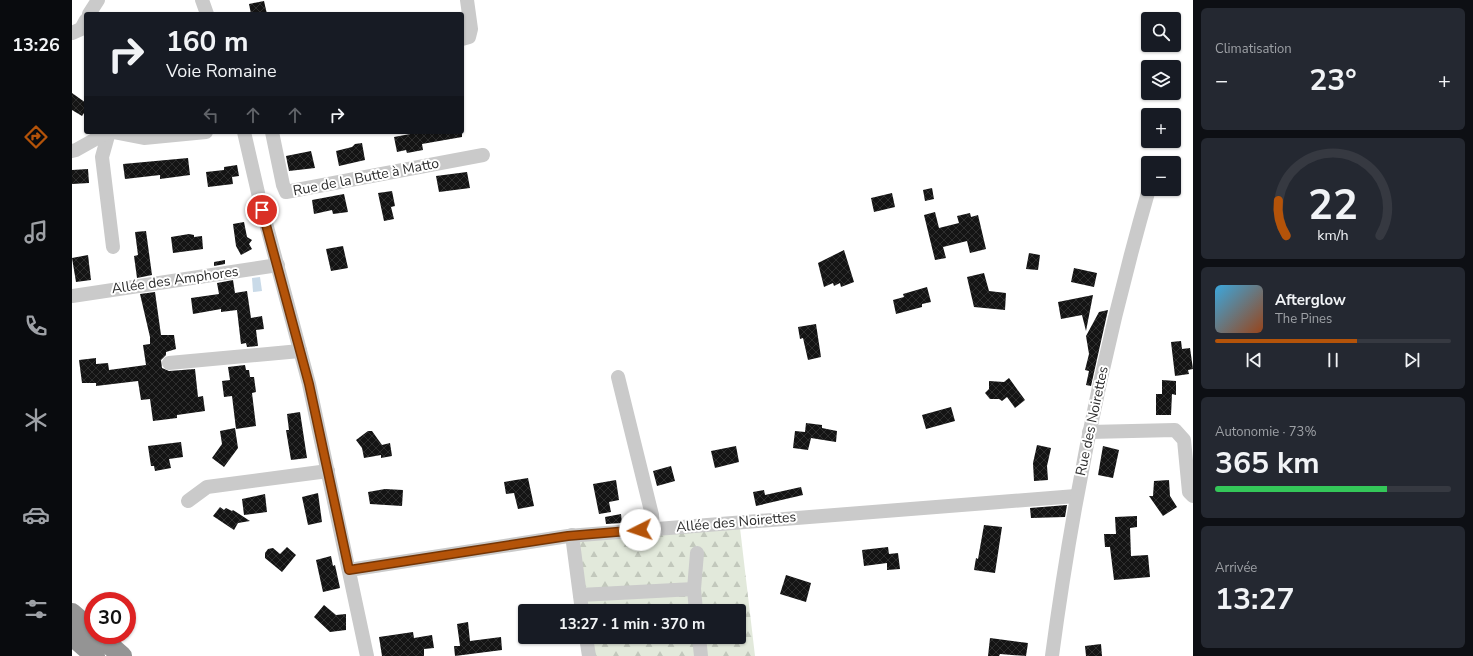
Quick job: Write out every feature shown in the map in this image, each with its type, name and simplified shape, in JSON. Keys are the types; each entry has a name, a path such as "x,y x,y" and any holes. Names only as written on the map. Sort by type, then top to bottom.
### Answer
{"highway":[{"path":"72,613 84,623"},
{"path":"72,636 95,656"},
{"path":"108,644 122,656"}],"street":[{"path":"91,12 98,0"},
{"path":"202,0 207,12"},
{"path":"466,38 471,29 467,0"},
{"path":"72,33 81,29 84,24"},
{"path":"72,151 105,134"},
{"path":"108,134 102,157 113,247"},
{"path":"123,134 144,138 185,134"},
{"path":"244,134 259,197 300,351 328,471 367,656"},
{"name":"Rue de la Butte à Matto","path":"272,134 283,185 286,192 483,155"},
{"name":"Rue des Noirettes","path":"1052,656 1076,496 1089,432 1116,315 1147,196"},
{"name":"Allée des Amphores","path":"72,296 278,265"},
{"path":"169,363 300,351"},
{"path":"618,377 652,515 653,529"},
{"path":"1089,432 1175,430 1184,440 1189,492 1193,496"},
{"path":"188,501 208,487 328,471"},
{"name":"Allée des Noirettes","path":"349,570 572,535 1076,496"},
{"path":"572,535 581,604"},
{"path":"695,604 694,589 696,554"},
{"path":"580,595 694,589"},
{"path":"587,644 589,656"},
{"path":"700,644 701,656"}],"green space":[{"path":"740,528 755,656 583,656 582,644 746,644 746,604 576,604 568,539"}],"water":[{"path":"260,277 262,291 253,292 252,278"}],"building":[{"path":"264,1 267,12 251,12 249,4"},
{"path":"72,93 84,102 84,113 82,116 72,110"},
{"path":"410,134 462,134 462,137 422,144 423,150 407,153 406,150 397,152 394,137"},
{"path":"362,143 365,160 339,166 336,151"},
{"path":"311,151 315,168 289,171 286,156"},
{"path":"188,158 190,175 160,179 160,175 125,179 123,164"},
{"path":"237,165 239,176 232,177 233,184 208,187 206,172 224,170 224,167"},
{"path":"88,169 89,183 72,184 72,170"},
{"path":"467,172 470,188 439,192 436,176"},
{"path":"932,188 934,199 925,201 923,190"},
{"path":"392,191 395,206 391,207 394,219 384,221 378,193"},
{"path":"892,193 895,207 874,212 871,198"},
{"path":"344,194 348,212 333,214 332,210 314,214 312,200"},
{"path":"935,212 939,228 959,223 957,216 970,213 971,217 978,215 986,249 970,253 967,241 943,247 946,258 935,260 924,215"},
{"path":"244,222 247,237 252,240 249,244 252,249 241,255 236,246 233,224"},
{"path":"146,231 152,275 137,278 134,256 138,255 135,232"},
{"path":"189,234 194,235 194,237 202,236 203,249 173,253 171,237"},
{"path":"343,246 348,268 331,271 326,249"},
{"path":"844,250 854,282 841,287 840,283 834,286 833,283 824,287 818,263"},
{"path":"1029,253 1040,255 1038,270 1026,269"},
{"path":"88,255 91,280 76,282 72,258"},
{"path":"225,260 225,264 214,266 214,262"},
{"path":"1074,268 1097,273 1094,287 1071,282"},
{"path":"984,273 989,291 1006,293 1005,310 974,307 967,277"},
{"path":"233,280 235,293 247,291 251,318 262,316 264,329 256,330 258,346 247,347 246,343 241,344 237,310 221,312 221,309 193,314 191,298 219,294 217,283"},
{"path":"927,287 931,302 922,304 922,307 896,314 893,300 904,297 903,294"},
{"path":"155,292 161,335 174,335 176,349 166,352 166,355 161,360 162,368 169,371 195,369 198,397 203,396 205,411 177,415 177,418 153,421 150,399 141,400 138,381 96,386 96,383 82,383 79,360 96,358 96,364 108,363 109,370 146,365 143,345 150,344 150,337 140,294"},
{"path":"1093,295 1086,331 1082,315 1061,319 1058,302"},
{"path":"1108,310 1091,386 1086,385 1089,371 1085,370 1089,354 1086,336 1099,312"},
{"path":"816,324 821,357 808,360 803,338 800,339 798,327"},
{"path":"1181,341 1182,349 1190,348 1193,369 1188,370 1189,374 1175,376 1171,342"},
{"path":"245,365 246,370 249,370 250,377 254,377 256,392 252,393 256,426 236,429 232,396 224,397 222,381 230,380 228,367"},
{"path":"1009,378 1025,400 1015,408 1007,397 1002,401 999,399 990,399 985,393 989,389 989,381 1004,382"},
{"path":"1162,380 1176,381 1176,395 1172,394 1171,415 1156,415 1156,394 1162,394"},
{"path":"951,407 955,421 926,429 922,415"},
{"path":"300,412 307,458 291,460 286,430 289,430 287,414"},
{"path":"806,423 822,425 822,428 837,431 836,442 811,438 808,450 793,448 795,431 805,432"},
{"path":"235,428 238,448 224,467 212,458 222,444 220,431"},
{"path":"368,431 372,431 382,445 390,443 392,456 381,458 381,455 364,458 362,448 356,440"},
{"path":"181,442 183,457 169,459 171,468 155,471 154,466 151,466 148,446"},
{"path":"1037,445 1051,448 1047,466 1048,480 1034,481 1033,463"},
{"path":"736,446 739,462 715,468 711,451"},
{"path":"1103,446 1119,450 1113,478 1098,475"},
{"path":"671,466 675,481 657,486 653,471"},
{"path":"528,478 534,506 518,509 514,493 506,494 504,482"},
{"path":"616,480 619,500 609,502 611,512 599,514 593,484"},
{"path":"1169,480 1170,496 1177,507 1163,516 1149,496 1153,496 1154,481"},
{"path":"801,487 803,495 756,506 753,492 764,490 765,495"},
{"path":"385,489 403,490 402,506 370,504 368,492"},
{"path":"318,493 322,522 308,525 302,497"},
{"path":"265,494 267,512 244,515 242,499"},
{"path":"1067,505 1065,517 1031,518 1030,508"},
{"path":"220,507 224,510 226,508 232,511 233,510 250,521 238,523 234,530 213,516"},
{"path":"621,514 622,523 606,524 605,517"},
{"path":"1137,516 1137,527 1130,528 1131,556 1148,555 1150,577 1114,580 1110,547 1105,547 1104,534 1116,534 1115,517"},
{"path":"984,525 1002,527 995,573 974,570 976,558 978,559"},
{"path":"287,547 296,555 282,572 265,558 265,553 268,549 273,548 280,554"},
{"path":"888,547 889,554 898,553 900,569 887,570 887,563 864,566 862,550"},
{"path":"331,556 333,566 335,565 340,588 323,592 316,560"},
{"path":"786,575 811,583 806,602 780,594"},
{"path":"324,605 336,615 346,614 346,630 330,632 314,617"},
{"path":"468,622 470,641 501,637 502,650 455,656 454,646 460,646 457,624"},
{"path":"413,632 414,638 432,635 434,648 424,649 424,656 382,656 379,637"},
{"path":"990,638 1028,643 1026,656 1000,654 999,656 988,656"},
{"path":"1101,644 1102,656 1086,656 1085,646"}],"route":[{"path":"262,210 309,384 349,570 568,536 640,530"}]}
